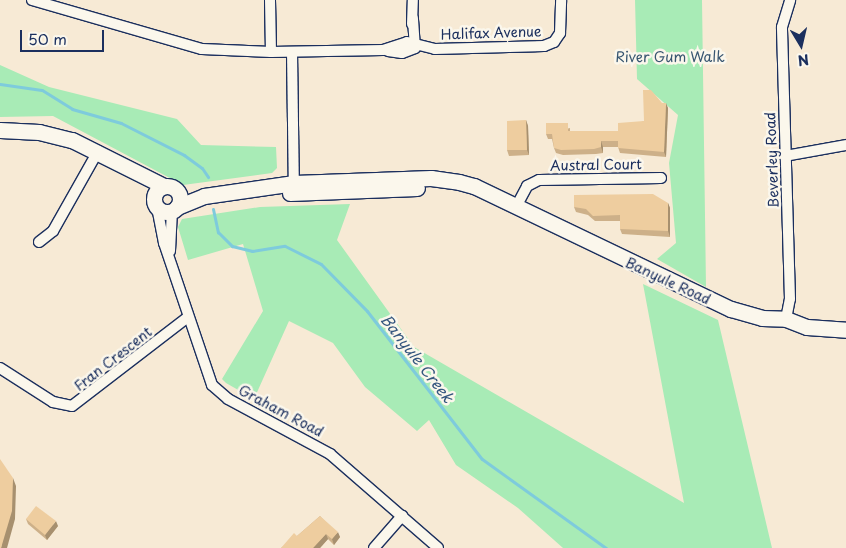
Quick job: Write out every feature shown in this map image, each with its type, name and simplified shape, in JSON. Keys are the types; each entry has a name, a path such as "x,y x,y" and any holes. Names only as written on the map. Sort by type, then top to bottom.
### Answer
{"street":[{"name":"Halifax Avenue","path":"32,0 194,48 271,52 383,50 402,53 411,44 435,49 544,46 554,42 560,33 561,0"},
{"path":"270,0 271,52"},
{"path":"411,44 413,0"},
{"name":"Beverley Road","path":"786,319 790,299 782,27 790,0"},
{"path":"292,52 294,188"},
{"name":"Banyule Road","path":"0,130 50,133 98,151 169,187 204,196"},
{"path":"785,156 846,145"},
{"path":"38,242 53,231 98,151"},
{"name":"Banyule Road","path":"116,161 156,203"},
{"name":"Austral Court","path":"516,207 527,186 539,180 661,178"},
{"name":"Banyule Road","path":"175,209 204,196 221,194 443,179 474,186 499,200 706,300 762,318 786,319 807,327 846,330"},
{"path":"169,187 180,199 175,209 164,211 156,203 157,191 169,187"},
{"name":"Banyule Road","path":"294,188 352,191 452,189 499,200"},
{"name":"Graham Road","path":"156,203 164,243 171,259 204,370 217,391 316,444 438,548"},
{"name":"Graham Road","path":"171,259 169,234 175,209"},
{"name":"Fran Crescent","path":"0,368 56,404 77,405 188,317"},
{"path":"374,548 402,516"}],"green space":[{"name":"River Gum Walk","path":"635,0 702,0 706,287 657,259 676,243 669,163 678,115 637,79"},
{"path":"0,65 49,87 177,119 201,145 276,147 277,168 272,173 183,185 53,116 0,117"},
{"path":"350,204 337,240 414,347 684,503 643,284 718,320 772,548 563,548 518,508 456,465 429,420 417,431 365,387 333,343 289,321 254,399 226,383 222,379 263,311 243,244 188,260 178,227 182,219 260,207"}],"building":[{"path":"643,90 651,90 662,103 666,103 664,152 618,148 618,141 601,141 601,147 594,149 561,150 554,148 552,134 546,134 546,123 568,123 568,131 618,131 618,123 644,121"},
{"path":"526,120 527,150 507,150 507,121"},
{"path":"653,194 668,203 668,231 620,229 620,215 593,216 586,209 574,207 574,195"},
{"path":"0,459 13,478 12,511 1,548 0,548"},
{"path":"36,506 56,521 45,535 26,519"},
{"path":"320,516 338,532 332,539 326,534 313,548 281,548 294,533 297,536"}],"waterway":[{"name":"Banyule Creek","path":"0,84 42,90 72,109 121,123 184,155 202,168 208,177"},
{"name":"Banyule Creek","path":"213,209 218,232 232,246 252,251 285,246 321,264 367,311 482,459 606,548"}]}
